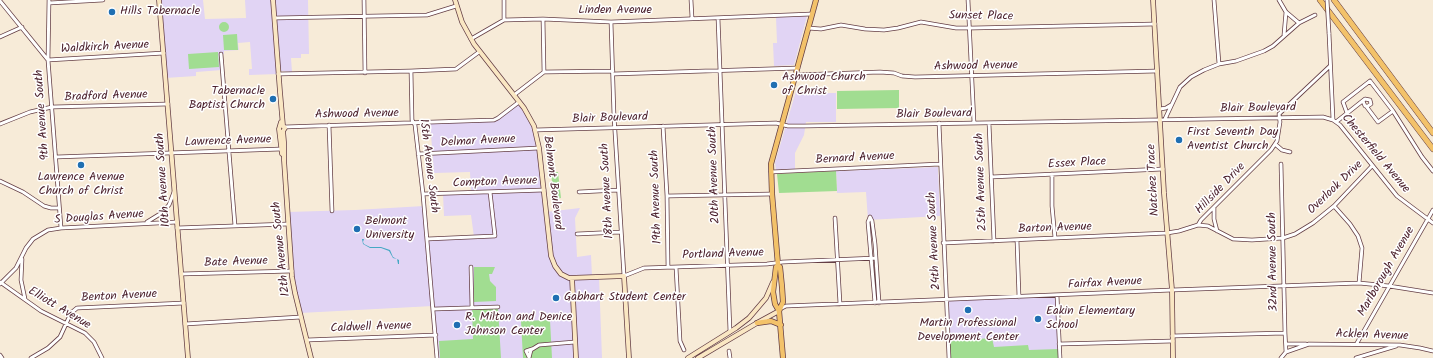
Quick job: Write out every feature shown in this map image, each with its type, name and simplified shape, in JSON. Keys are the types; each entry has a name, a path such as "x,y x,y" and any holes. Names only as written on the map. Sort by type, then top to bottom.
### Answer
{"highway":[{"path":"1320,0 1433,149"},
{"path":"1334,0 1433,131"}],"main road":[{"name":"10th Avenue South","path":"159,0 188,358"},
{"name":"12th Avenue South","path":"273,0 282,108 281,149 284,160"},
{"name":"Belmont Boulevard","path":"454,0 479,52 520,102 529,116 535,130 539,148 552,261 561,274 567,278 572,278"},
{"path":"698,358 779,311 782,302 780,267 778,264 772,194 771,172 773,154 816,0"},
{"name":"Natchez Trace","path":"1153,0 1160,109 1163,119 1162,169 1172,290 1173,358"},
{"name":"12th Avenue South","path":"282,128 292,271 295,292 311,358"},
{"path":"778,264 776,267 774,280 775,304 779,311 783,358"},
{"name":"Portland Avenue","path":"572,278 624,276"},
{"name":"18th Avenue South","path":"624,276 628,358"},
{"path":"572,278 576,358"},
{"path":"688,358 744,322 768,295 774,280"},
{"path":"757,323 771,320 781,326"}],"street":[{"path":"49,2 103,0"},
{"path":"364,0 365,72"},
{"path":"504,0 504,20"},
{"path":"691,0 692,18"},
{"name":"25th Avenue South","path":"968,0 974,123"},
{"path":"1214,0 1219,64"},
{"path":"1279,0 1286,12 1299,23"},
{"name":"Chesterfield Avenue","path":"1327,0 1330,66 1335,121 1340,125 1397,196 1433,223"},
{"path":"0,1 48,60"},
{"name":"9th Avenue South","path":"49,2 48,60 61,228"},
{"path":"275,18 364,15 427,15 456,6"},
{"path":"1284,35 1286,12"},
{"name":"Linden Avenue","path":"471,38 504,20 543,19 611,22 812,14"},
{"path":"1163,119 1170,109 1180,87 1191,77 1219,64 1256,55 1273,46 1299,23 1315,15"},
{"name":"20th Avenue South","path":"718,18 730,332"},
{"path":"543,19 544,72"},
{"name":"18th Avenue South","path":"611,22 620,232 624,276"},
{"name":"Sunset Place","path":"808,28 821,29 841,25 865,30 884,30 920,22 956,28 1155,24"},
{"path":"0,37 22,27"},
{"path":"278,74 456,69 479,52"},
{"name":"Waldkirch Avenue","path":"48,60 164,53"},
{"path":"221,54 235,226"},
{"path":"1279,117 1281,112 1330,66"},
{"path":"514,95 544,72 613,73 798,68"},
{"name":"15th Avenue South","path":"411,71 412,120 415,125 423,194 437,358"},
{"name":"Ashwood Avenue","path":"796,75 880,72 894,73 902,76 972,76 1157,72"},
{"path":"1347,113 1343,102 1370,81 1393,111 1422,157 1433,171"},
{"path":"1335,121 1368,98 1371,101 1370,105 1366,106"},
{"path":"1363,101 1364,105 1378,122 1393,111"},
{"name":"Ashwood Avenue","path":"282,128 329,125 495,120 520,102"},
{"name":"Bradford Avenue","path":"0,124 30,112 52,108 168,104"},
{"path":"1160,109 1166,108 1172,104"},
{"path":"1170,109 1172,119"},
{"name":"Blair Boulevard","path":"535,130 776,123 792,126 1279,117 1324,117 1335,121"},
{"name":"Hillside Drive","path":"1167,233 1180,231 1198,225 1275,144 1277,141 1280,122 1279,117"},
{"name":"25th Avenue South","path":"989,123 994,241"},
{"name":"24th Avenue South","path":"939,124 949,358"},
{"path":"329,125 332,211"},
{"name":"19th Avenue South","path":"663,126 667,196 668,267"},
{"path":"1275,144 1282,150 1290,152"},
{"name":"Delmar Avenue","path":"418,154 539,148"},
{"name":"Lawrence Avenue","path":"56,157 281,149"},
{"name":"Bernard Avenue","path":"771,172 940,164"},
{"name":"32nd Avenue South","path":"1281,164 1286,352"},
{"name":"Overlook Drive","path":"1198,225 1208,226 1233,239 1252,240 1283,238 1294,234 1313,223 1334,206 1372,166"},
{"name":"Essex Place","path":"992,178 1162,169"},
{"path":"1052,174 1052,206 1055,238"},
{"path":"0,182 23,192 44,206 59,208"},
{"name":"Compton Avenue","path":"423,194 544,190"},
{"path":"579,192 618,190"},
{"path":"145,223 160,214 169,205 174,192"},
{"path":"427,239 494,236 490,192"},
{"path":"667,196 772,194"},
{"path":"1334,206 1350,224 1358,236 1362,248 1359,283"},
{"path":"1214,208 1214,219 1217,231"},
{"name":"Marlborough Avenue","path":"1357,343 1433,210"},
{"path":"874,258 868,222 870,217 872,221 877,303"},
{"path":"835,218 840,304"},
{"name":"S Douglas Avenue","path":"0,283 16,268 26,248 33,239 48,230 177,222"},
{"path":"178,228 288,224"},
{"path":"576,234 620,232"},
{"name":"Barton Avenue","path":"943,243 1167,233"},
{"path":"1016,240 1019,297"},
{"path":"22,256 21,280 25,299"},
{"name":"Portland Avenue","path":"624,276 644,268 778,264 838,259 874,258"},
{"path":"471,267 472,308"},
{"path":"676,267 680,341 684,350"},
{"name":"Bate Avenue","path":"181,274 292,271"},
{"name":"Elliott Avenue","path":"0,283 41,311 85,333 94,342 102,358"},
{"name":"Fairfax Avenue","path":"779,311 786,306 1284,285 1359,283 1433,293"},
{"path":"1057,295 1060,358"},
{"name":"Benton Avenue","path":"31,358 56,342 73,310 77,308 184,303"},
{"path":"434,309 498,307"},
{"path":"185,324 301,317"},
{"path":"1059,344 1285,333"},
{"name":"Caldwell Avenue","path":"307,340 436,335"},
{"path":"529,358 532,349 543,344 575,342"},
{"name":"Acklen Avenue","path":"1286,344 1357,343 1400,345 1433,351"},
{"name":"Acklen Avenue","path":"1286,352 1310,344"},
{"path":"1356,358 1400,345"},
{"path":"729,351 730,358"},
{"path":"1281,358 1286,352"}],"shaded area":[{"path":"159,0 203,0 205,19 246,18 245,0 308,0 309,54 301,54 301,58 291,58 292,72 279,71 278,74 249,75 249,69 252,69 250,42 238,43 239,50 224,51 224,54 221,54 222,70 196,72 196,76 165,78"},
{"path":"807,16 794,65 774,66 773,43 777,43 776,17"},
{"path":"796,91 836,93 836,122 806,122 804,135 795,153 795,169 776,170 775,163"},
{"name":"Belmont University","path":"519,102 527,112 536,135 546,212 580,208 575,218 577,257 591,255 592,277 599,277 602,358 437,358 433,306 300,313 295,293 287,212 424,206 427,239 474,237 471,215 444,216 443,194 499,194 500,192 471,191 470,172 434,173 430,122 495,120"},
{"path":"938,167 940,216 868,220 866,192 837,193 836,171"},
{"path":"1057,295 1060,357 949,358 946,300"}],"green space":[{"path":"224,22 229,27 224,32 219,27"},
{"path":"237,34 238,50 224,50 223,35"},
{"path":"218,52 219,67 189,69 188,54"},
{"path":"899,90 899,108 837,109 837,91"},
{"path":"836,171 837,191 779,193 777,174"},
{"path":"558,172 561,198 554,199 551,173"},
{"path":"474,267 495,267 492,274 489,274 490,281 496,287 496,301 474,302"},
{"path":"498,308 501,358 440,358 439,341 473,339 472,309"},
{"path":"550,320 552,358 523,358 521,321"},
{"path":"992,338 994,347 1028,345 1029,350 1059,349 1060,358 949,358 949,341"}],"water":[{"path":"362,239 364,239 364,244 370,247 381,247 390,250 393,257 397,259 393,258 389,251 381,248 370,248 363,244"}],"place":[{"name":"Hills Tabernacle","path":"112,12"},
{"name":"Ashwood Church of Christ","path":"774,85"},
{"name":"Tabernacle Baptist Church","path":"273,99"},
{"name":"First Seventh Day Aventist Church","path":"1179,140"},
{"name":"Lawrence Avenue Church of Christ","path":"81,165"},
{"name":"Belmont University","path":"357,229"},
{"name":"Gabhart Student Center","path":"556,298"},
{"name":"Martin Professional Development Center","path":"968,310"},
{"name":"Eakin Elementary School","path":"1038,319"},
{"name":"R. Milton and Denice Johnson Center","path":"457,325"}]}
